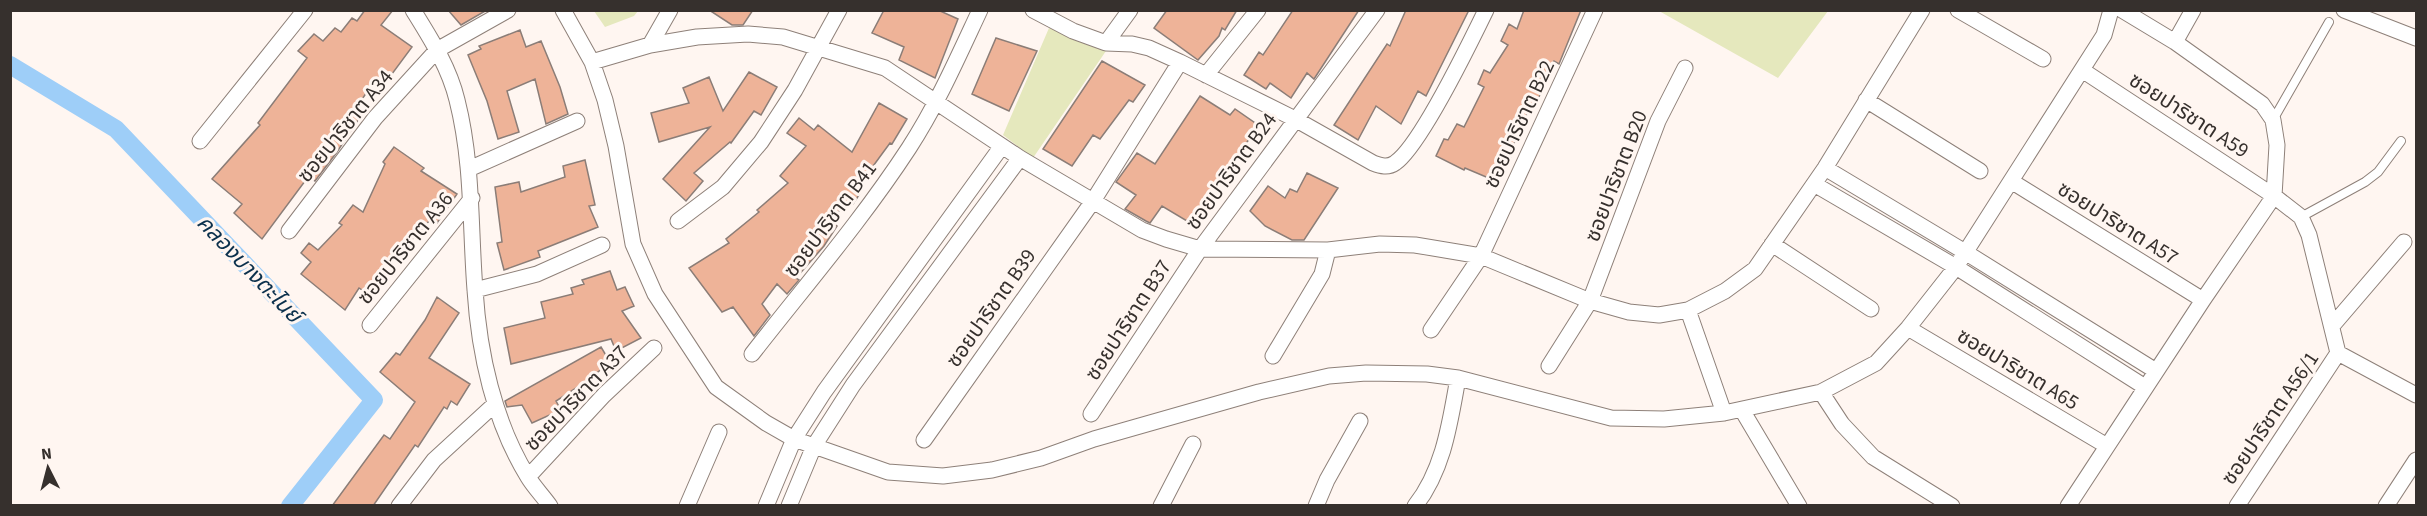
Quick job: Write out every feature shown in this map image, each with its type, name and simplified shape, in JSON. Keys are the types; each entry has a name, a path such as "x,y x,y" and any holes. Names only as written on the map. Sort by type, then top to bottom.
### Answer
{"street":[{"path":"200,141 305,10"},
{"path":"413,10 438,50 457,98 472,198 475,290 480,345 495,404 528,477 550,506"},
{"name":"ซอยปาริชาต A34","path":"289,231 375,118 438,50 508,10"},
{"path":"563,10 592,63 616,146 633,244 655,294 716,387 766,423 794,439 888,472 943,476 992,470 1041,458 1094,439 1259,392 1329,376 1366,373 1427,374 1458,378 1611,418 1664,419 1724,413 1821,392 1876,363 1908,328 1956,267 2104,35 2111,10"},
{"path":"650,45 670,10"},
{"path":"678,221 723,187 761,142 795,90 839,10"},
{"name":"ซอยปาริชาต B41","path":"752,354 852,228 910,147 935,104 980,10"},
{"path":"1032,10 1073,31 1106,43 1132,44 1149,48 1295,119 1384,167 1395,163 1412,144 1486,10"},
{"path":"1106,43 1130,10"},
{"path":"1206,75 1258,10"},
{"name":"ซอยปาริชาต B24","path":"1200,249 1377,10"},
{"name":"ซอยปาริชาต B22","path":"1431,330 1480,256 1595,10"},
{"path":"592,63 650,45 697,37 748,34 783,37 885,68 935,104 1020,158 1142,230 1200,249 1328,249 1380,244 1415,245 1480,256 1590,301 1629,312 1659,315 1688,310 1741,281 1755,269 1825,168 1922,10"},
{"path":"1958,10 2043,60"},
{"path":"2068,506 2274,196 2277,145 2272,120 2262,104 2250,93 2175,42 2122,10"},
{"path":"2175,42 2193,10"},
{"path":"2344,10 2416,38"},
{"name":"ซอยปาริชาต B39","path":"924,440 1093,201 1180,62"},
{"name":"ซอยปาริชาต B20","path":"1549,366 1590,301 1658,121 1685,68"},
{"name":"ซอยปาริชาต A59","path":"2082,70 2274,196 2301,217"},
{"path":"1866,100 1980,171"},
{"path":"469,169 577,121"},
{"path":"766,506 794,439 824,392 1002,146"},
{"path":"789,506 814,446 853,385 1020,158"},
{"path":"1825,168 2156,371"},
{"name":"ซอยปาริชาต A57","path":"2011,181 2203,300"},
{"path":"1814,184 1956,267 2145,387"},
{"name":"ซอยปาริชาต A36","path":"370,325 472,198"},
{"path":"2301,217 2314,250 2338,353 2416,395"},
{"path":"2332,326 2404,242"},
{"path":"1772,244 1871,309"},
{"path":"475,290 537,274 602,245"},
{"name":"ซอยปาริชาต B37","path":"1091,414 1200,249"},
{"path":"1273,356 1322,274 1328,249"},
{"path":"1688,310 1724,413"},
{"name":"ซอยปาริชาต A65","path":"1908,328 2107,446"},
{"name":"ซอยปาริชาต A37","path":"528,477 604,395 654,348"},
{"name":"ซอยปาริชาต A56/1","path":"2237,506 2338,353"},
{"path":"1415,506 1431,478 1445,445 1458,378"},
{"path":"1821,392 1842,424 1873,457 1952,506"},
{"path":"399,506 434,460 495,404"},
{"path":"1742,410 1799,506"},
{"path":"1316,506 1327,480 1360,421"},
{"path":"687,506 719,432"},
{"path":"1161,506 1193,444"},
{"path":"2386,506 2416,460"}],"lane":[{"path":"2272,120 2329,22"},
{"path":"2301,217 2365,182 2378,172 2402,141"}],"green space":[{"path":"1828,10 1778,78 1659,11"},
{"path":"594,11 638,11 634,16 605,27"},
{"path":"1049,28 1108,48 1033,158 1003,135"}],"building":[{"path":"365,10 393,10 381,25 412,47 389,78 384,74 367,92 353,112 360,117 337,152 315,181 308,177 262,239 234,213 242,204 212,179 260,125 258,123 307,58 298,51 314,34 323,41 335,28 341,32 352,18 357,21"},
{"path":"448,10 487,10 461,25"},
{"path":"709,10 753,10 743,25 732,25"},
{"path":"884,10 938,10 958,19 935,78 899,60 904,47 872,33"},
{"path":"1167,10 1237,10 1225,30 1222,28 1219,36 1198,60 1154,28"},
{"path":"1293,10 1359,10 1314,79 1307,73 1291,98 1270,83 1266,89 1244,75 1259,52 1263,55"},
{"path":"1406,10 1469,10 1426,96 1418,91 1401,124 1376,106 1358,140 1334,125 1387,44 1390,46"},
{"path":"1524,10 1581,10 1559,64 1554,61 1534,109 1530,107 1512,148 1515,149 1498,182 1465,168 1464,170 1436,156 1444,139 1448,140 1457,124 1464,127 1484,87 1478,84 1484,70 1490,73 1508,45 1501,41 1509,24 1517,29"},
{"path":"520,30 526,47 541,41 560,87 568,114 546,124 535,79 507,91 519,132 498,139 487,101 468,55 481,49 479,46"},
{"path":"996,38 1037,51 1009,111 972,94"},
{"path":"1102,61 1145,85 1133,102 1129,100 1100,139 1093,135 1072,166 1043,149"},
{"path":"749,72 777,87 761,115 754,111 731,143 694,173 703,181 686,201 663,179 710,127 659,142 651,113 689,103 683,88 709,77 723,111"},
{"path":"1200,96 1230,115 1235,109 1258,125 1192,224 1162,206 1150,223 1125,209 1136,195 1116,182 1137,153 1155,164"},
{"path":"879,103 907,119 892,144 890,143 857,188 861,192 853,204 849,201 831,219 837,226 824,246 796,278 799,280 787,294 777,284 762,304 770,315 754,336 733,307 722,312 689,268 729,243 726,239 759,212 757,210 788,183 780,176 806,146 787,133 799,118 814,130 818,125 852,152"},
{"path":"394,147 424,168 421,171 457,194 437,223 431,219 381,273 368,294 359,288 345,310 301,274 311,262 301,253 309,243 318,250 342,225 339,223 353,205 363,212 385,164 383,162"},
{"path":"585,160 595,205 589,206 598,227 538,251 540,257 504,270 497,243 502,242 495,187 519,182 521,192 565,177 563,166"},
{"path":"1307,173 1338,188 1304,240 1292,240 1265,226 1250,211 1268,186 1285,198 1290,189 1297,192"},
{"path":"610,271 617,290 625,287 634,306 622,311 641,338 616,351 611,339 511,364 504,328 545,318 541,302 573,294 571,288 584,284 582,280"},
{"path":"437,297 459,313 429,358 470,384 457,405 451,401 447,409 444,407 418,447 415,445 373,506 332,506 384,435 390,439 415,402 380,372 396,353 400,355 425,320"},
{"path":"601,347 610,362 587,381 556,401 561,410 532,423 522,405 507,407 505,401"}],"waterway":[{"name":"คลองบางตะไนย์","path":"10,65 116,129 374,400 290,506"}]}
